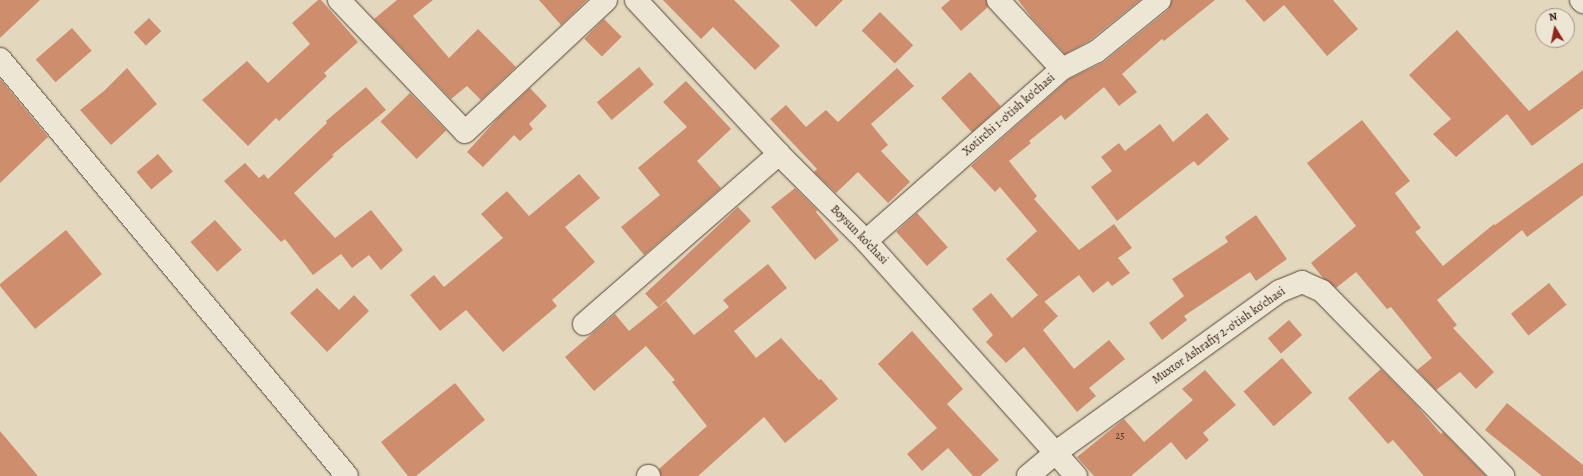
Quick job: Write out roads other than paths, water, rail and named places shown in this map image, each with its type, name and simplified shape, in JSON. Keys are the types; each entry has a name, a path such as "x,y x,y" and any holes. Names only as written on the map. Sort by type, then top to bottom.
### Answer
{"street":[{"path":"338,0 464,132 606,0"},
{"name":"Boysun ko'chasi","path":"636,0 779,154 866,241 1076,476"},
{"path":"998,0 1062,69"},
{"name":"Xotirchi 1-o'tish ko'chasi","path":"866,241 1062,69 1096,52 1160,0"},
{"path":"0,59 347,476"},
{"path":"584,324 779,154"},
{"name":"Muxtor Ashrafiy 2-o'tish ko'chasi","path":"1028,476 1055,452 1280,291 1302,282 1322,291 1503,476"}]}
